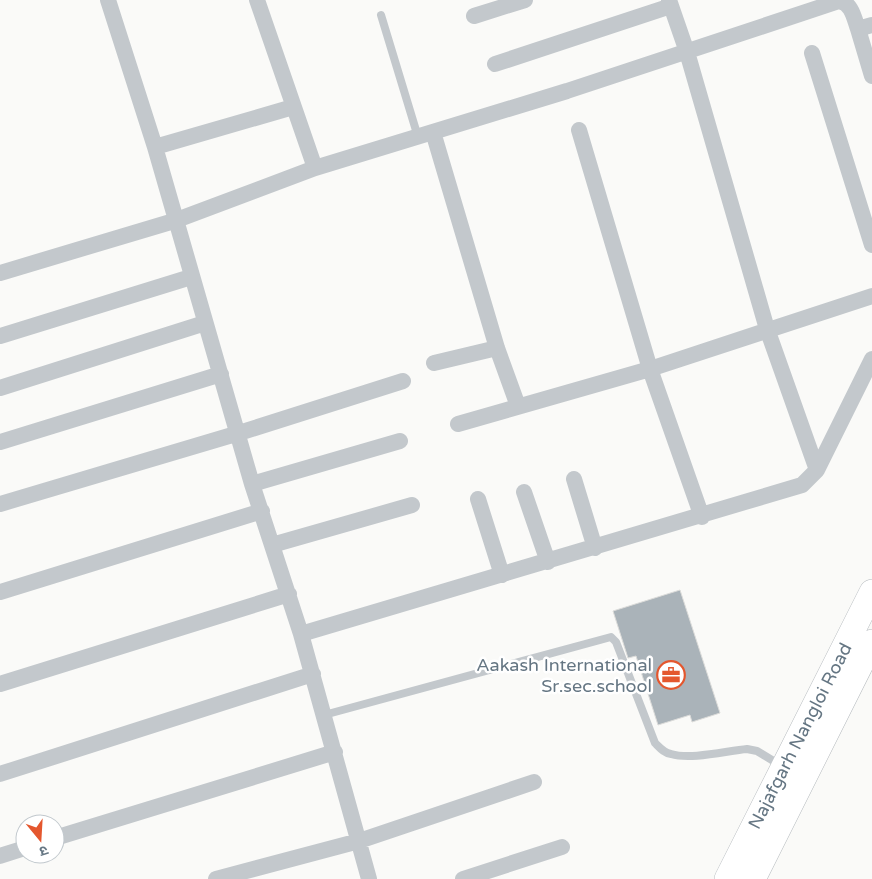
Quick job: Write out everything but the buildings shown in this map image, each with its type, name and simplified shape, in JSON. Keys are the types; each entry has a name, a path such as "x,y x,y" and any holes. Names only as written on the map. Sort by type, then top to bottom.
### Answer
{"main road":[{"name":"Najafgarh Nangloi Road","path":"753,879 784,767 872,592"},
{"name":"Najafgarh Nangloi Road","path":"727,879 766,827 872,642"}],"street":[{"path":"108,0 155,148 174,221 239,433 252,484 289,594 313,674 369,879"},
{"path":"257,0 315,168"},
{"path":"474,16 525,0"},
{"path":"0,273 174,221 315,168 687,52 840,1 846,2 865,27 872,76"},
{"path":"495,64 670,3 687,52 767,329 817,470"},
{"path":"812,53 872,244"},
{"path":"155,148 293,107"},
{"path":"579,130 650,369 702,517"},
{"path":"426,134 518,406"},
{"path":"0,336 191,277"},
{"path":"458,424 650,369 872,296"},
{"path":"0,388 205,322"},
{"path":"434,363 497,348"},
{"path":"301,634 702,517 802,485 817,470 872,360"},
{"path":"0,442 221,374"},
{"path":"0,504 239,433 403,381"},
{"path":"252,484 400,441"},
{"path":"574,479 595,548"},
{"path":"524,492 548,562"},
{"path":"478,499 502,575"},
{"path":"272,545 412,505"},
{"path":"0,592 262,511"},
{"path":"0,684 289,594"},
{"path":"0,774 313,674"},
{"path":"65,835 335,752"},
{"path":"216,879 359,841 534,782"},
{"path":"463,879 562,847"},
{"path":"0,856 15,851"}],"lane":[{"path":"381,15 426,134"},
{"path":"324,715 611,637 616,642 655,743 662,750 670,754 682,756 747,749 757,751 784,767"}],"place":[{"name":"Aakash International Sr.sec.school","path":"671,675"}]}
